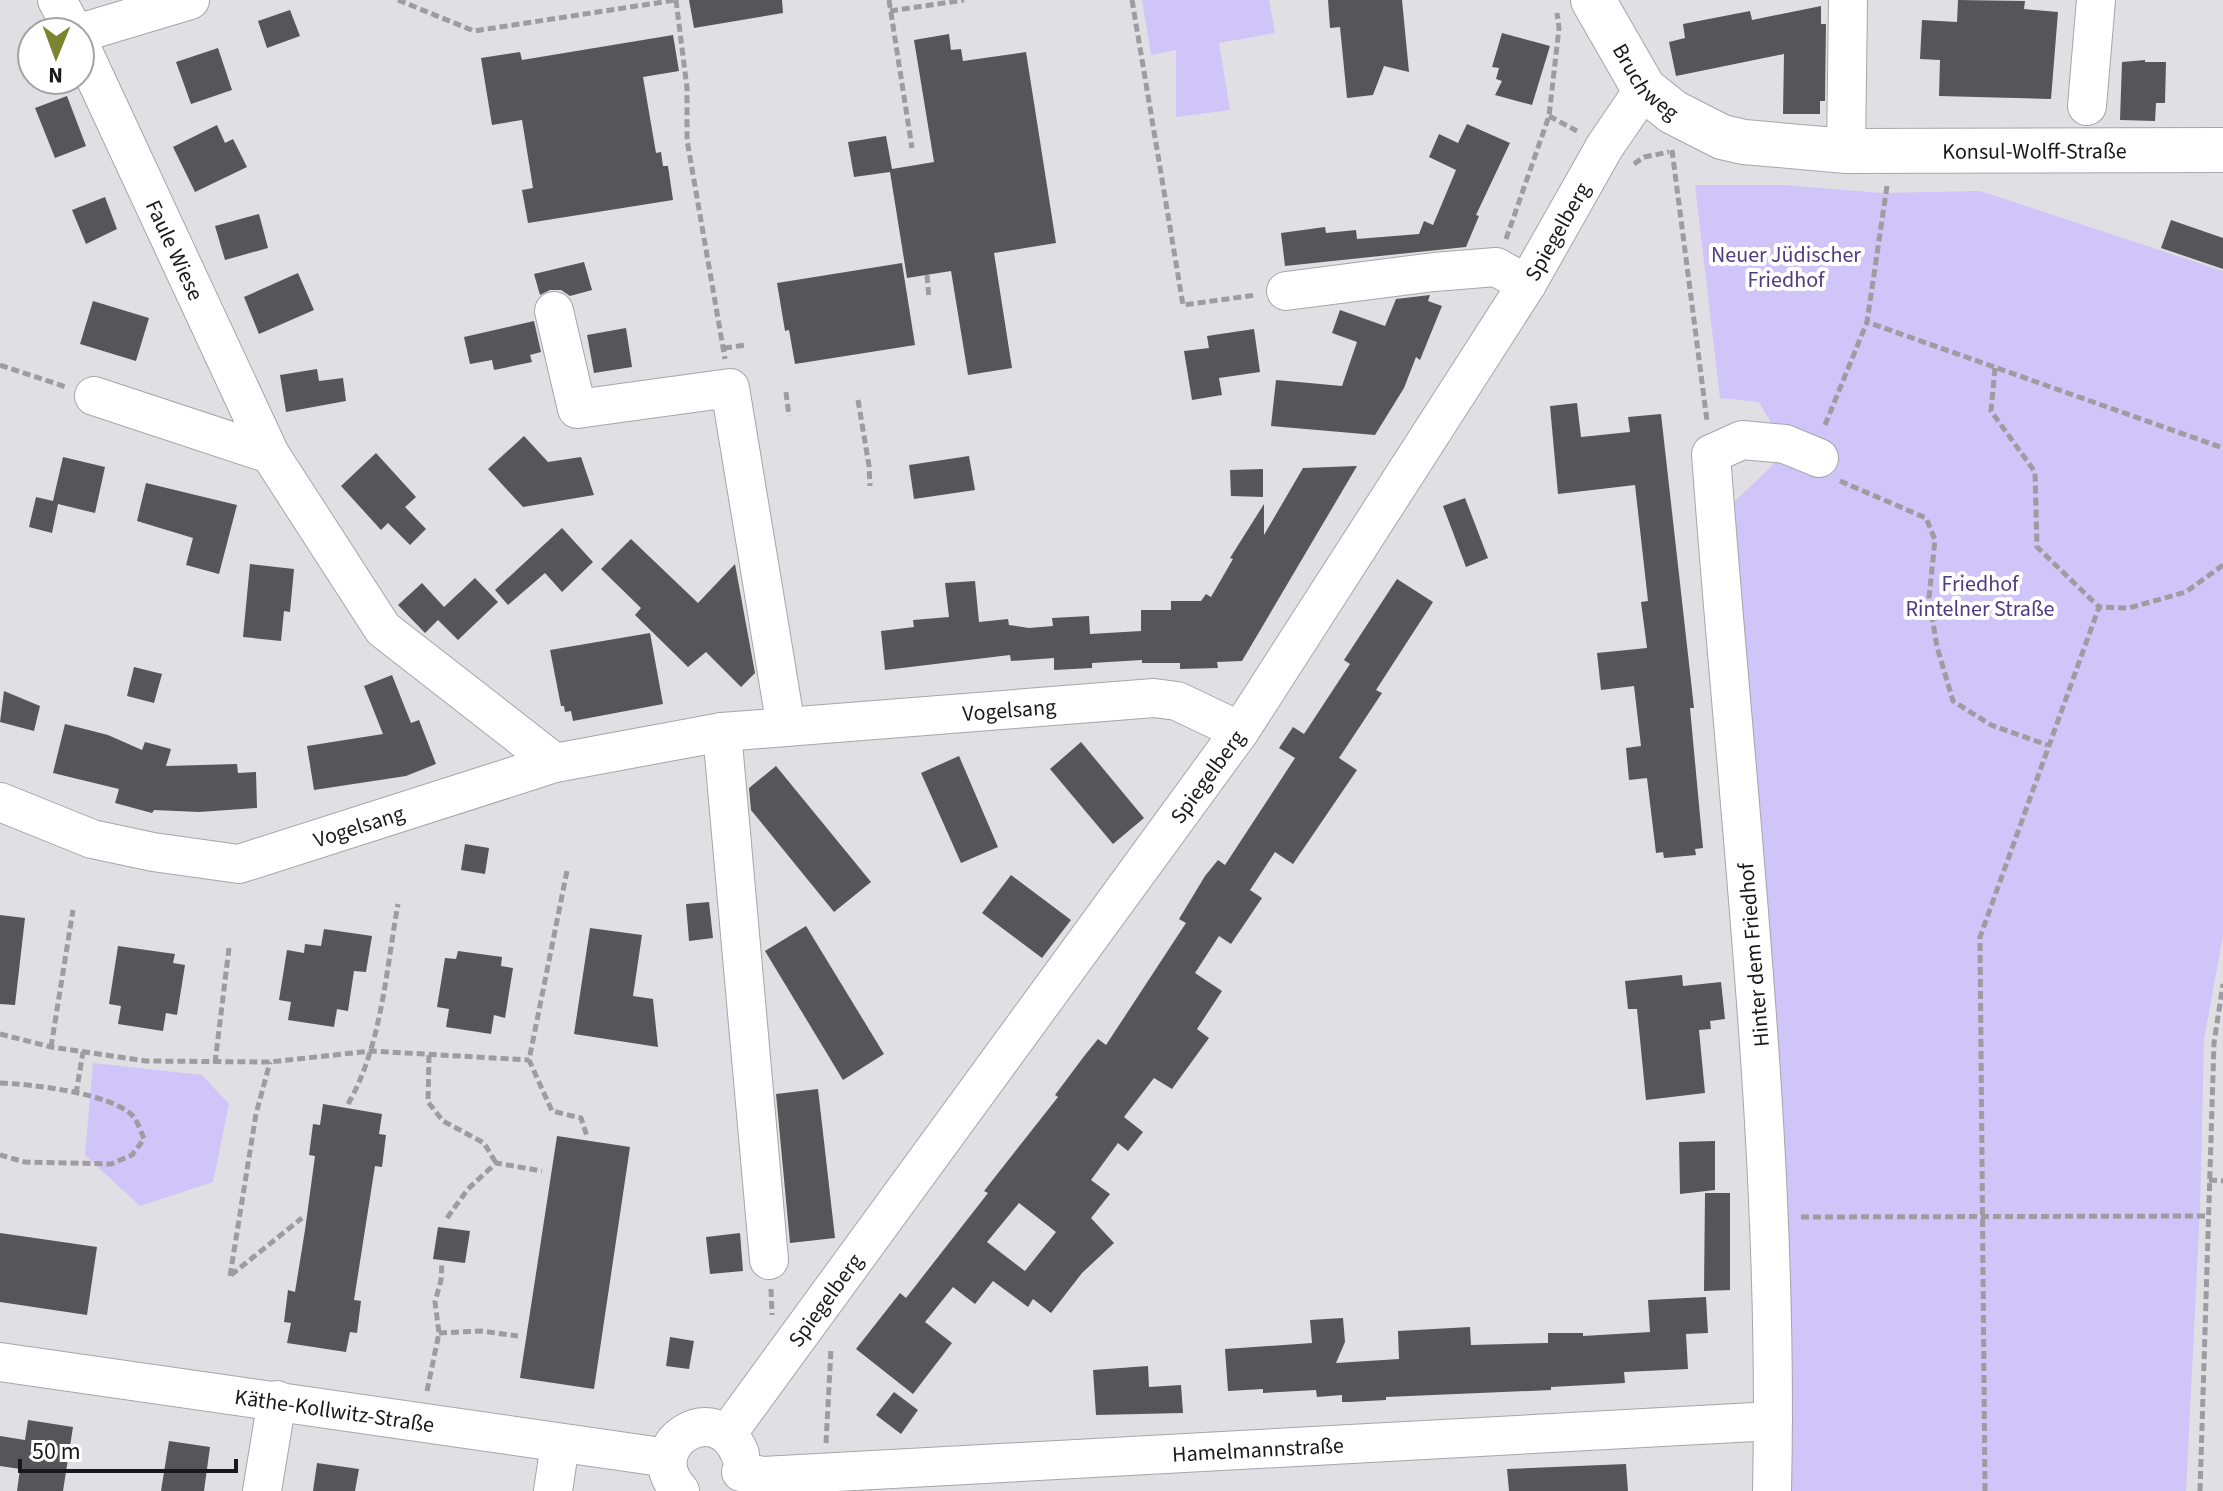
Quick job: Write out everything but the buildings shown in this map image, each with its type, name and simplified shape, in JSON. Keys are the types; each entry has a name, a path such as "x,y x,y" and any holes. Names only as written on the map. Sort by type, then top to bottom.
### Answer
{"main road":[{"name":"Bruchweg","path":"1593,0 1644,89 1673,112 1722,137"},
{"name":"Konsul-Wolff-Straße","path":"1722,137 1846,151 2223,150"}],"street":[{"path":"96,28 190,0"},
{"path":"1846,151 1848,0"},
{"path":"2087,106 2096,0"},
{"name":"Faule Wiese","path":"96,79 270,454 383,629 555,763"},
{"name":"Spiegelberg","path":"727,1434 1240,731 1511,276 1644,89"},
{"path":"1286,291 1434,272 1511,276"},
{"path":"554,311 577,409 730,388 786,727"},
{"path":"94,396 270,454"},
{"path":"1726,447 1785,444 1819,458"},
{"name":"Hinter dem Friedhof","path":"1726,447 1761,1048 1768,1217 1772,1491"},
{"name":"Vogelsang","path":"0,802 92,839 153,852 239,864 555,763 722,732 1154,698 1177,701 1240,731"},
{"path":"722,732 769,1260"},
{"name":"Käthe-Kollwitz-Straße","path":"0,1362 277,1400 560,1444 674,1475"},
{"path":"262,1491 277,1400"},
{"name":"Hamelmannstraße","path":"752,1483 825,1472 1773,1421"},
{"path":"674,1475 674,1442 685,1432 699,1427 713,1428 727,1434 740,1451 752,1483"},
{"path":"553,1491 560,1444"}],"path":[{"path":"398,0 474,31 676,0 687,88 687,140 724,348 746,345"},
{"path":"889,0 912,148"},
{"path":"890,11 964,0"},
{"path":"1132,0 1183,305 1286,291"},
{"path":"1511,276 1549,116 1559,28 1555,0"},
{"path":"1673,151 1726,447"},
{"path":"1888,178 1867,322 1820,438 1819,458 1839,481 1926,518 1935,540 1929,598 1937,647 1953,701 1991,725 2047,745"},
{"path":"927,275 929,298"},
{"path":"1867,322 2223,448"},
{"path":"0,365 94,396"},
{"path":"1995,368 1991,411 2035,472 2037,547 2099,607 2129,608 2186,592 2223,565"},
{"path":"786,392 789,416"},
{"path":"858,400 870,486"},
{"path":"1985,1491 1980,937 2099,607"},
{"path":"567,871 529,1060 552,1111 581,1118 587,1136"},
{"path":"348,1104 362,1081 371,1051 398,904"},
{"path":"51,1047 73,910"},
{"path":"215,1063 229,948"},
{"path":"2200,1491 2214,1043 2223,984"},
{"path":"0,1034 51,1047 146,1061 270,1062 371,1051 529,1060"},
{"path":"76,1094 83,1052"},
{"path":"429,1055 428,1102 443,1121 484,1143 496,1163 542,1171"},
{"path":"270,1062 256,1114 230,1276 302,1218"},
{"path":"0,1083 34,1084 115,1103 134,1117 144,1139 132,1155 111,1164 25,1162 0,1155"},
{"path":"447,1218 468,1189 496,1163"},
{"path":"2209,1180 2223,1181"},
{"path":"1768,1217 2209,1216"},
{"path":"769,1260 773,1324 792,1345"},
{"path":"420,1423 439,1333 435,1302 442,1262"},
{"path":"439,1333 481,1331 518,1336"},
{"path":"825,1472 831,1343"}],"green space":[{"path":"1142,0 1269,0 1275,33 1219,43 1230,110 1176,117 1176,50 1151,55"},
{"name":"Friedhof Rintelner Straße","path":"1695,185 1782,185 1882,193 1980,191 2223,271 2223,935 2204,1040 2200,1208 2186,1491 1784,1491 1729,507 1781,457 1779,437 1759,402 1720,398"},
{"path":"93,1063 202,1075 229,1104 213,1182 140,1206 85,1155"}],"park label":[{"name":"Neuer Jüdischer Friedhof","path":"1786,266"}]}
